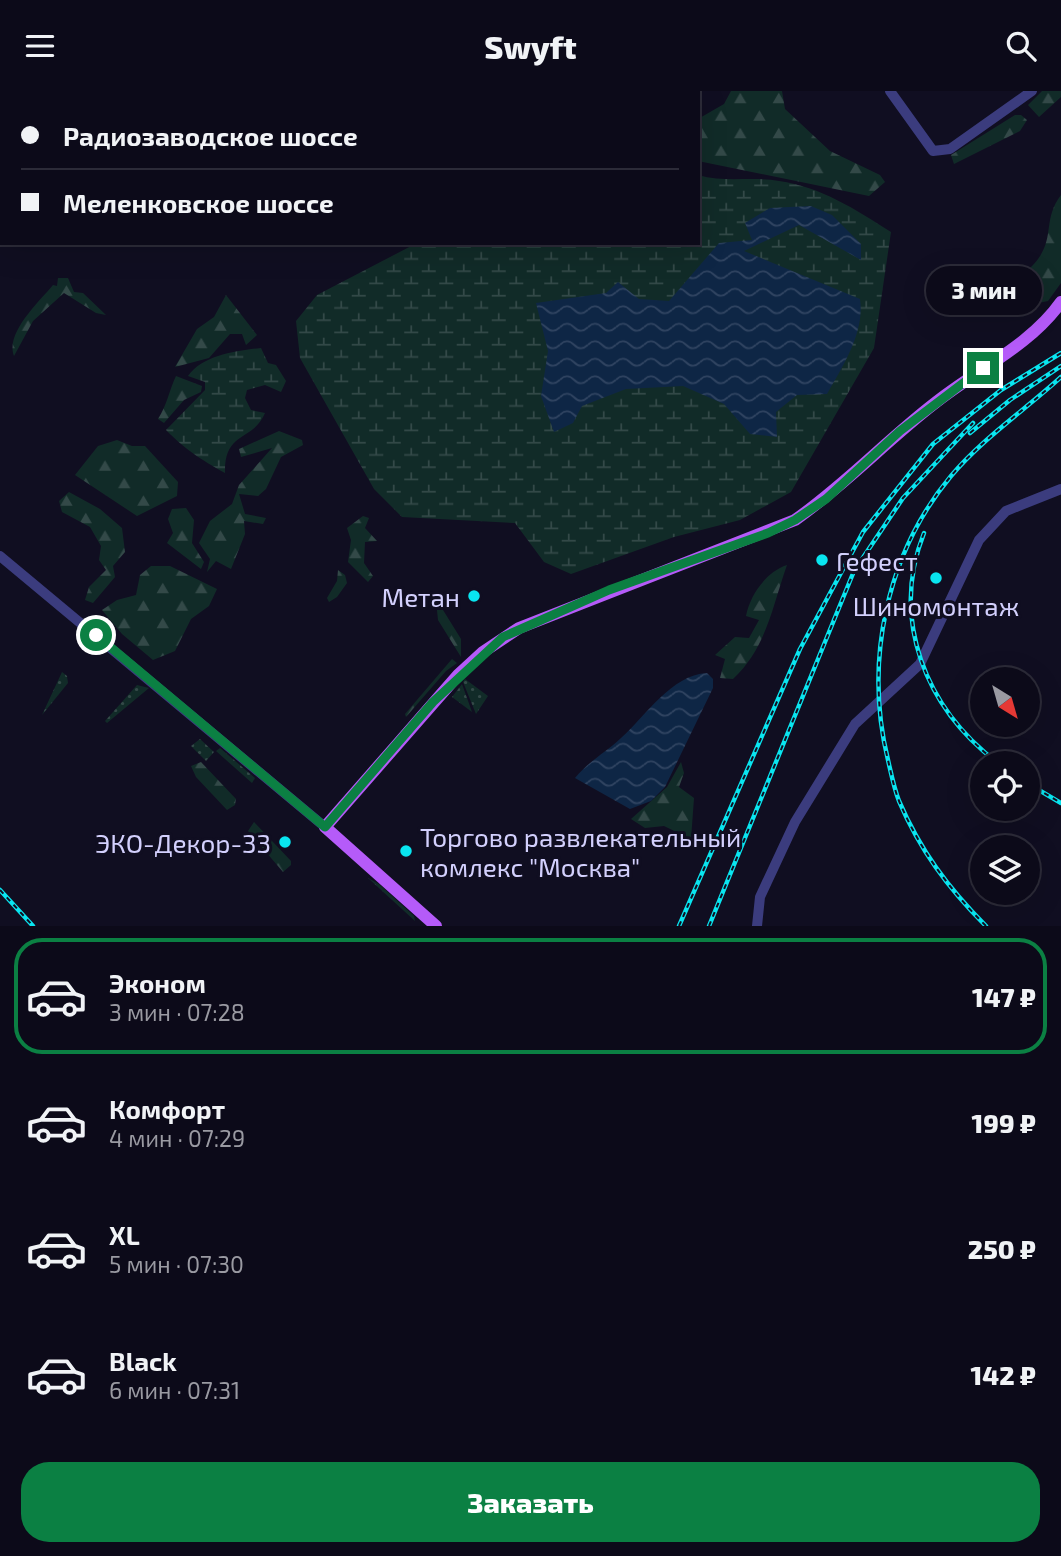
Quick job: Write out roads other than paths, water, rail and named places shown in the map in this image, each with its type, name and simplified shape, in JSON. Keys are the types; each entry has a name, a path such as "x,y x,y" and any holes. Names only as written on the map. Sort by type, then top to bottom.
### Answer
{"main road":[{"path":"436,926 325,827 433,702 467,667 503,637 609,590 768,533 795,520 826,499 938,400 1041,327 1061,302"}],"street":[{"path":"890,91 933,151 941,152 950,149 1030,92"},
{"path":"757,926 760,897 769,873 807,801 855,724 920,664 974,549 994,522 1014,507 1061,489"},
{"path":"0,556 325,827"}],"water":[{"path":"811,206 832,215 861,244 861,260 799,225 744,251 860,299 861,311 856,336 827,394 797,395 776,412 777,437 750,434 724,404 683,386 626,389 582,406 573,423 554,432 541,396 548,351 536,303 606,293 618,282 639,299 669,301 719,243 752,240 745,223 770,208"},
{"path":"707,673 713,679 713,688 665,787 651,801 630,809 575,778 671,689 694,675"}],"railway":[{"path":"679,926 800,649 863,532 933,444 1001,390 1061,353"},
{"path":"970,433 1010,400 1061,366"},
{"path":"986,926 936,868 899,801 881,723 880,648 896,574 910,539 929,507 963,462 1061,377"},
{"path":"709,926 854,571 903,498 973,423"},
{"path":"924,533 914,565 911,597 913,629 921,660 934,689 951,716 984,751"},
{"path":"1040,791 1061,803"},
{"path":"0,890 33,926"}],"place":[{"name":"Гефест","path":"822,560"},
{"name":"Шиномонтаж","path":"936,578"},
{"name":"Метан","path":"474,596"},
{"name":"ЭКО-Декор-33","path":"285,842"},
{"name":"Торгово развлекательный комлекс \"Москва\"","path":"406,851"}]}
